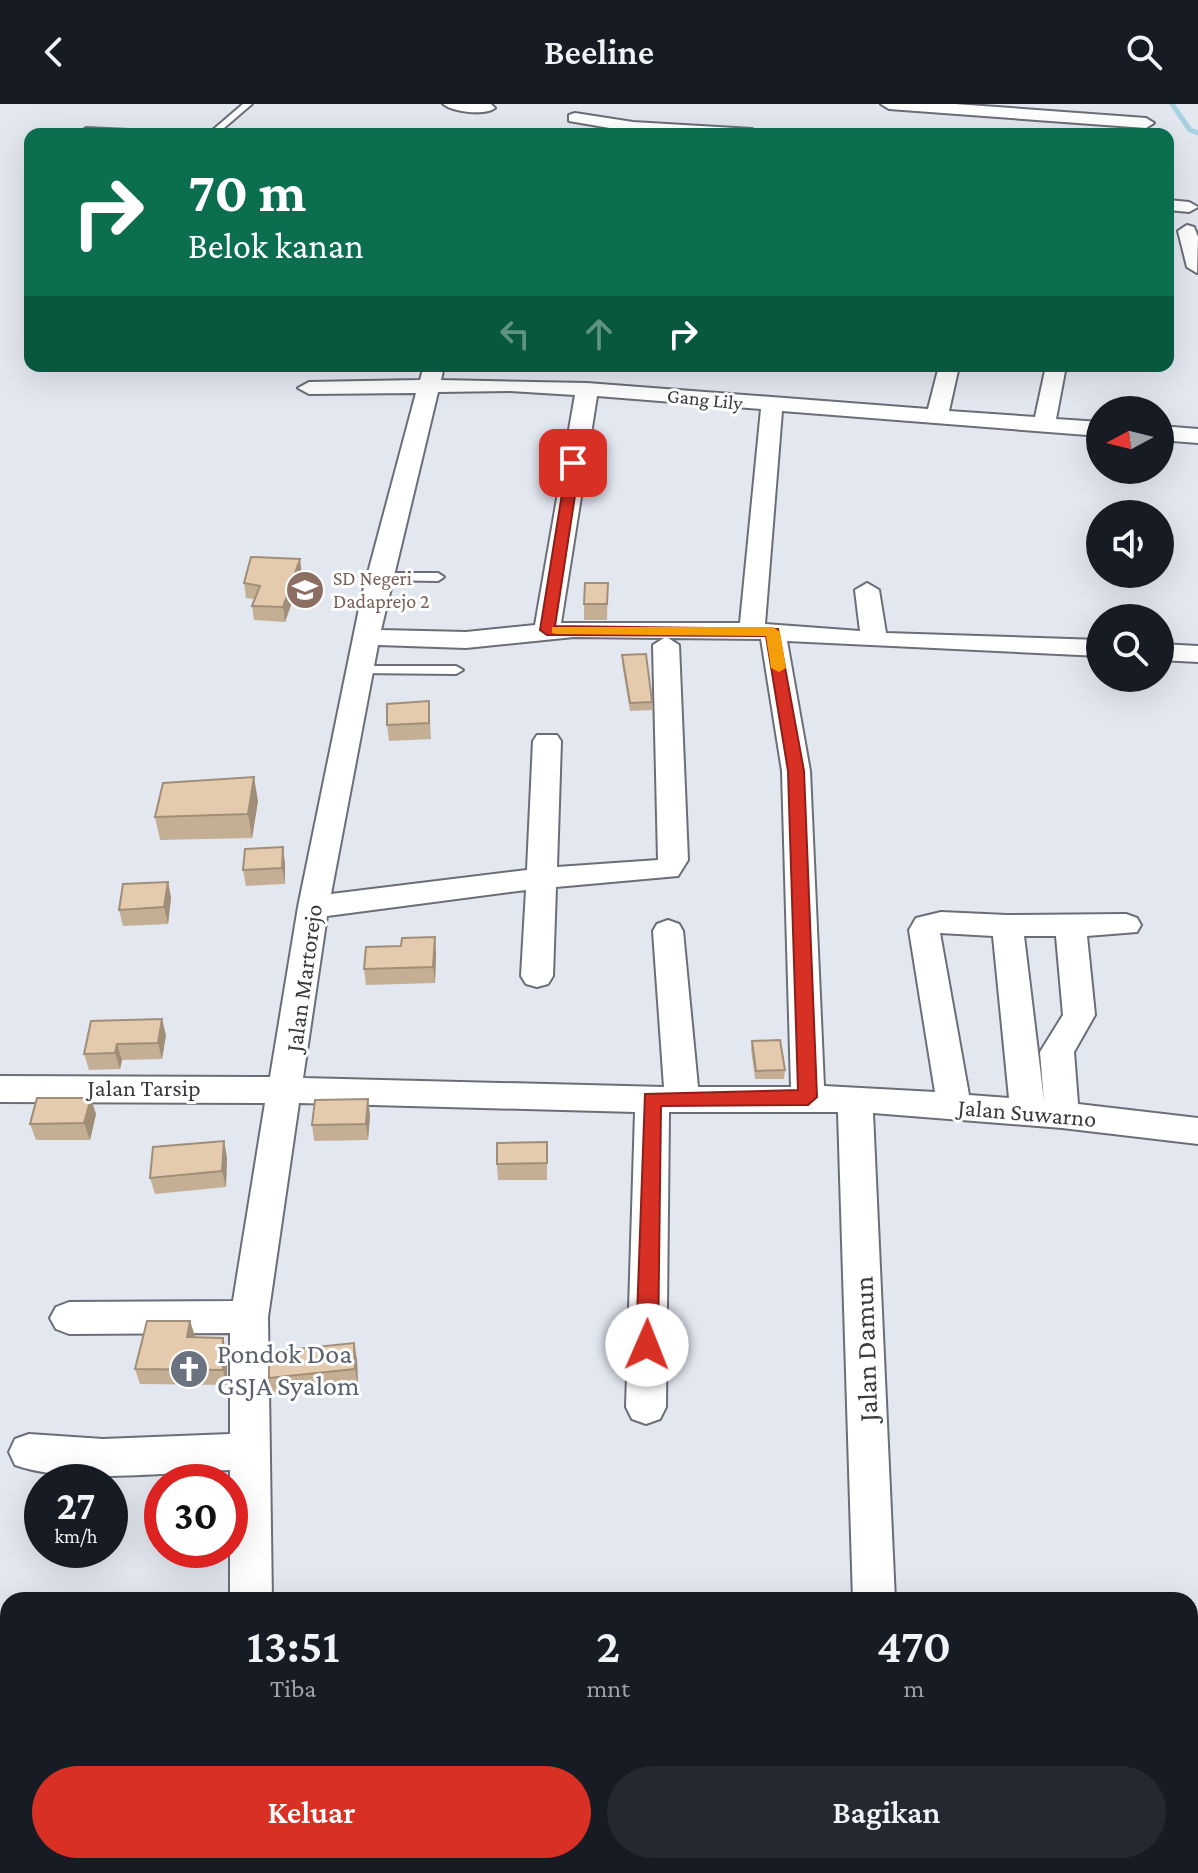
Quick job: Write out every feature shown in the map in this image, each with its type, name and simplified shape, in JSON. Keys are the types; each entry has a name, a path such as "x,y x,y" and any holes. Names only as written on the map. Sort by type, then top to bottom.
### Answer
{"street":[{"path":"451,104 485,111"},
{"path":"889,104 1146,123"},
{"path":"897,104 908,123"},
{"path":"575,117 650,128"},
{"path":"1174,206 1189,207"},
{"path":"1187,231 1192,266"},
{"path":"937,417 948,372"},
{"path":"1044,425 1055,372"},
{"name":"Gang Lily","path":"309,388 432,376 1086,428"},
{"name":"Jalan Martorejo","path":"251,1592 249,1317 288,1090 313,907 380,577 432,376"},
{"path":"547,630 587,389"},
{"path":"772,405 762,631 796,771 808,1097"},
{"path":"1174,434 1198,436"},
{"path":"867,590 874,640"},
{"path":"367,637 466,640 547,630 762,631 874,640 1086,648"},
{"path":"313,907 542,878 659,872 672,864 666,645"},
{"path":"1174,653 1198,654"},
{"path":"537,976 547,741"},
{"path":"954,1106 924,930 931,922 1007,926 1126,925"},
{"path":"1062,1115 1057,1052 1079,1015 1070,924"},
{"path":"1007,926 1028,1114"},
{"path":"646,1407 667,1100 668,931"},
{"name":"Jalan Tarsip","path":"0,1089 288,1090 667,1100"},
{"name":"Jalan Suwarno","path":"667,1100 855,1099 1062,1115 1198,1131"},
{"name":"Jalan Damun","path":"855,1099 874,1592"},
{"path":"69,1318 249,1317"},
{"path":"29,1452 103,1457 249,1451"}],"lane":[{"path":"219,128 248,104"},
{"path":"380,577 438,577"},
{"path":"360,670 456,670"}],"building":[{"path":"251,557 300,559 283,607 252,606 260,586 244,583"},
{"path":"585,583 608,583 607,604 584,604"},
{"path":"646,654 652,702 630,703 622,655"},
{"path":"429,701 429,723 387,725 387,704"},
{"path":"254,777 248,814 155,817 163,783"},
{"path":"283,847 282,868 243,870 245,849"},
{"path":"168,882 164,907 119,910 123,884"},
{"path":"435,937 433,967 364,969 366,947 401,946 402,938"},
{"path":"162,1019 158,1043 117,1044 115,1053 84,1054 91,1021"},
{"path":"780,1040 785,1070 756,1071 752,1041"},
{"path":"37,1098 91,1098 84,1123 30,1124"},
{"path":"368,1099 366,1124 312,1125 315,1100"},
{"path":"224,1141 222,1171 150,1178 153,1147"},
{"path":"547,1142 547,1163 497,1164 497,1143"},
{"path":"147,1321 190,1321 187,1337 223,1338 223,1370 135,1369"},
{"path":"354,1343 355,1369 269,1378 269,1352"}],"waterway":[{"path":"1172,104 1190,130 1198,133"}],"slow traffic":[{"path":"557,630 773,632 779,668"}],"place":[{"name":"SD Negeri Dadaprejo 2","path":"305,590"},
{"name":"Pondok Doa GSJA Syalom","path":"189,1369"}],"route":[{"path":"573,463 547,630 773,632 781,698 796,771 808,1097 652,1099 647,1345"}]}
